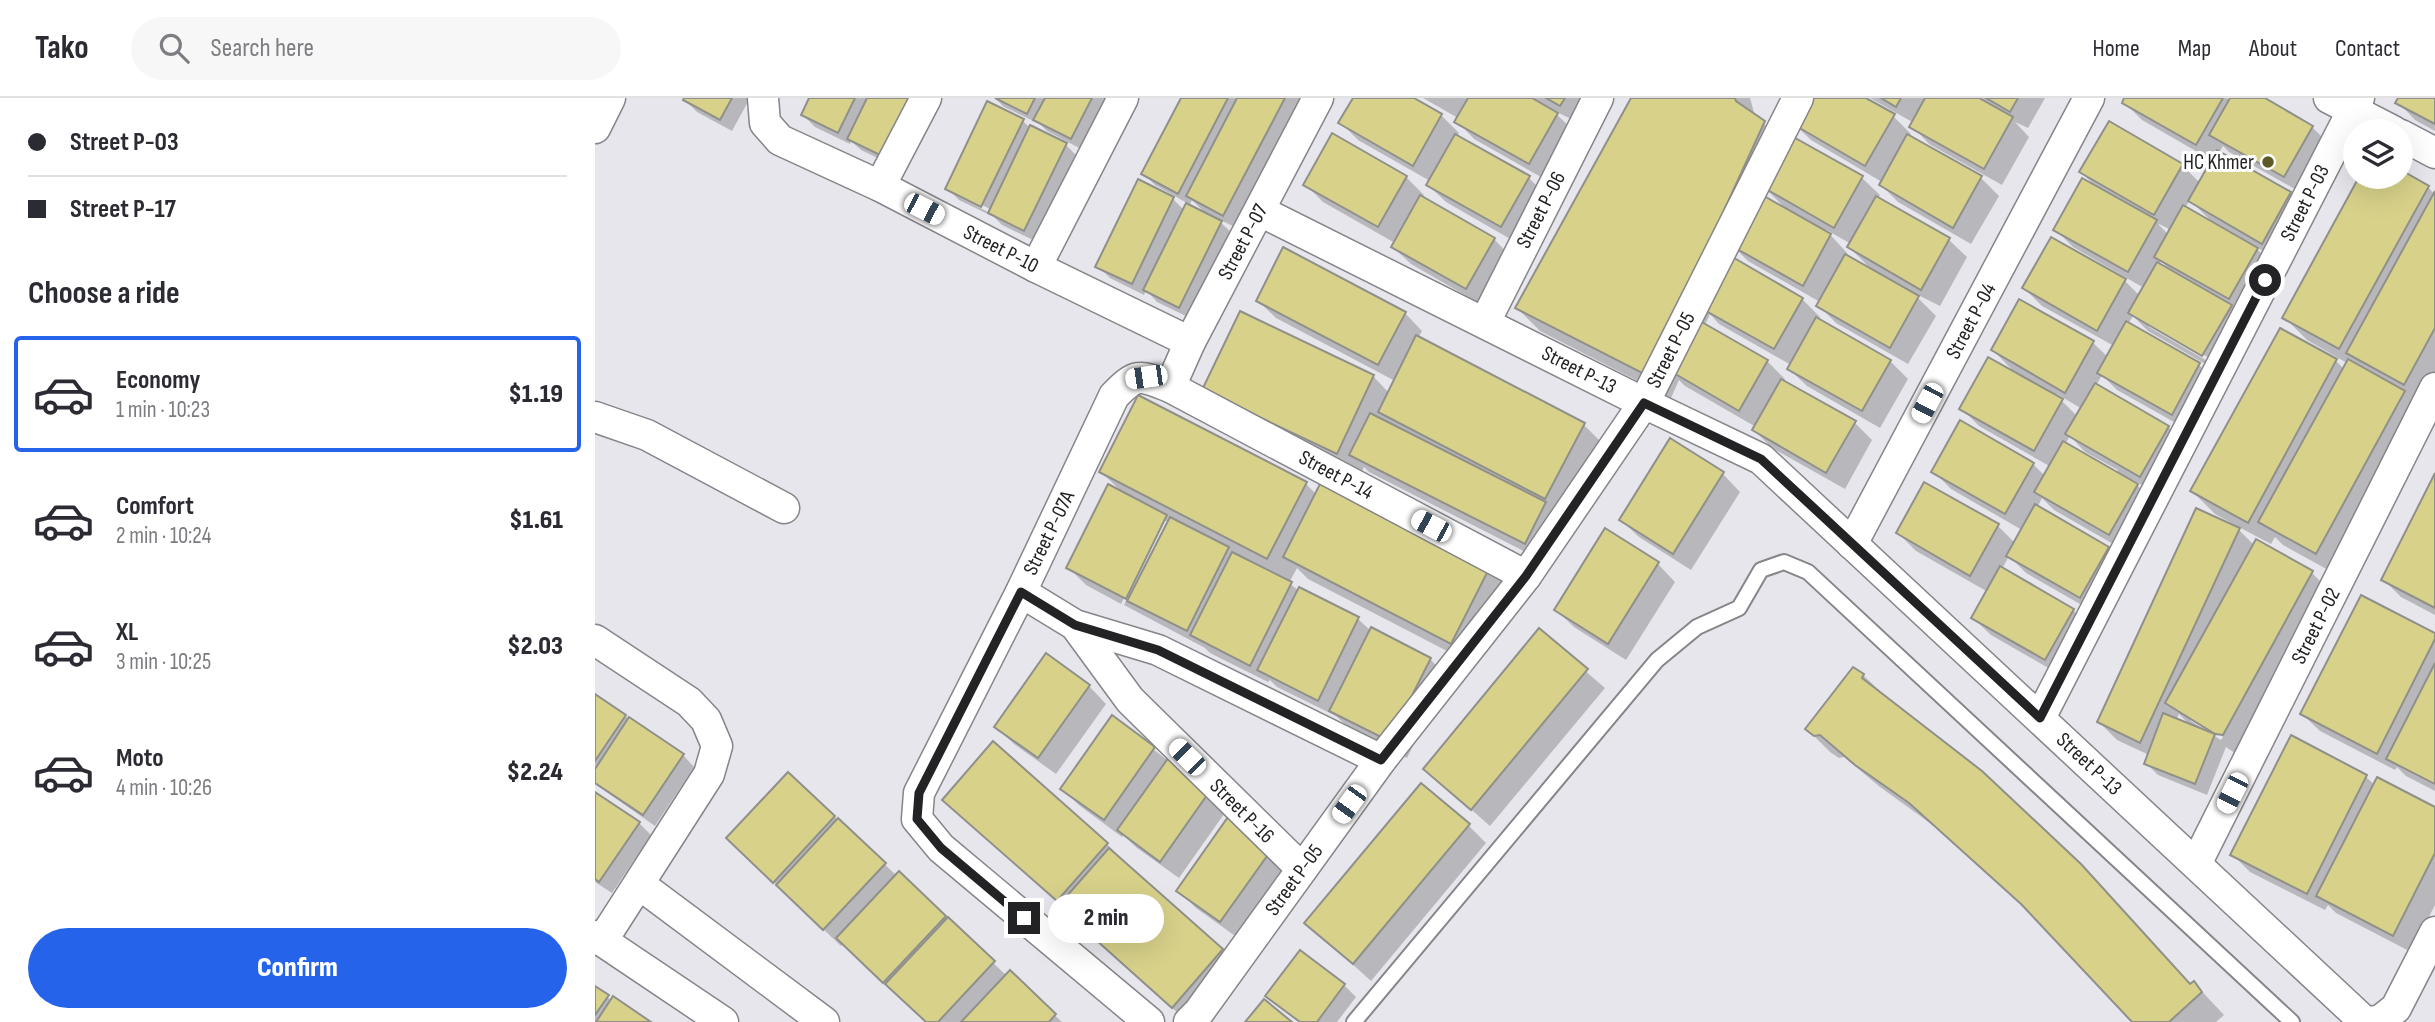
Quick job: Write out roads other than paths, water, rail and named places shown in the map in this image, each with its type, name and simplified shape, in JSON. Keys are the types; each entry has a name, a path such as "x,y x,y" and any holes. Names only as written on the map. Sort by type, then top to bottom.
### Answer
{"street":[{"name":"Street P-10","path":"763,98 765,123 780,140 880,186 1036,267 1190,342"},
{"path":"880,186 926,98"},
{"path":"1036,267 1123,98"},
{"name":"Street P-07","path":"1158,382 1190,342 1318,98"},
{"name":"Street P-06","path":"1485,322 1598,98"},
{"name":"Street P-05","path":"1189,1022 1199,1012 1381,760 1526,576 1644,403 1798,98"},
{"name":"Street P-04","path":"1852,544 2089,98"},
{"path":"2347,102 2374,119"},
{"name":"Street P-03","path":"2040,718 2347,102"},
{"path":"2413,141 2435,153"},
{"name":"Street P-13","path":"1260,211 1761,459 2365,1022"},
{"name":"Street P-07A","path":"1149,1022 941,848 917,819 919,793 1021,592 1114,396 1130,379 1158,382"},
{"name":"Street P-14","path":"1158,382 1526,576"},
{"name":"Street P-02","path":"2196,864 2435,388"},
{"path":"595,417 647,435 784,508"},
{"path":"1021,592 1075,625 1158,650 1381,760"},
{"name":"Street P-16","path":"1075,625 1130,700 1301,869"},
{"path":"595,640 689,702 706,720 717,746 709,774 639,884 599,939 723,1022"},
{"path":"639,884 824,1022"},
{"path":"2371,1022 2381,1020 2396,1008 2435,932"}],"lane":[{"path":"1354,1022 1657,660 1697,627 1739,608 1761,569 1784,562 1808,572 2291,1022"}],"place":[{"name":"HC Khmer","path":"2268,162"}]}
